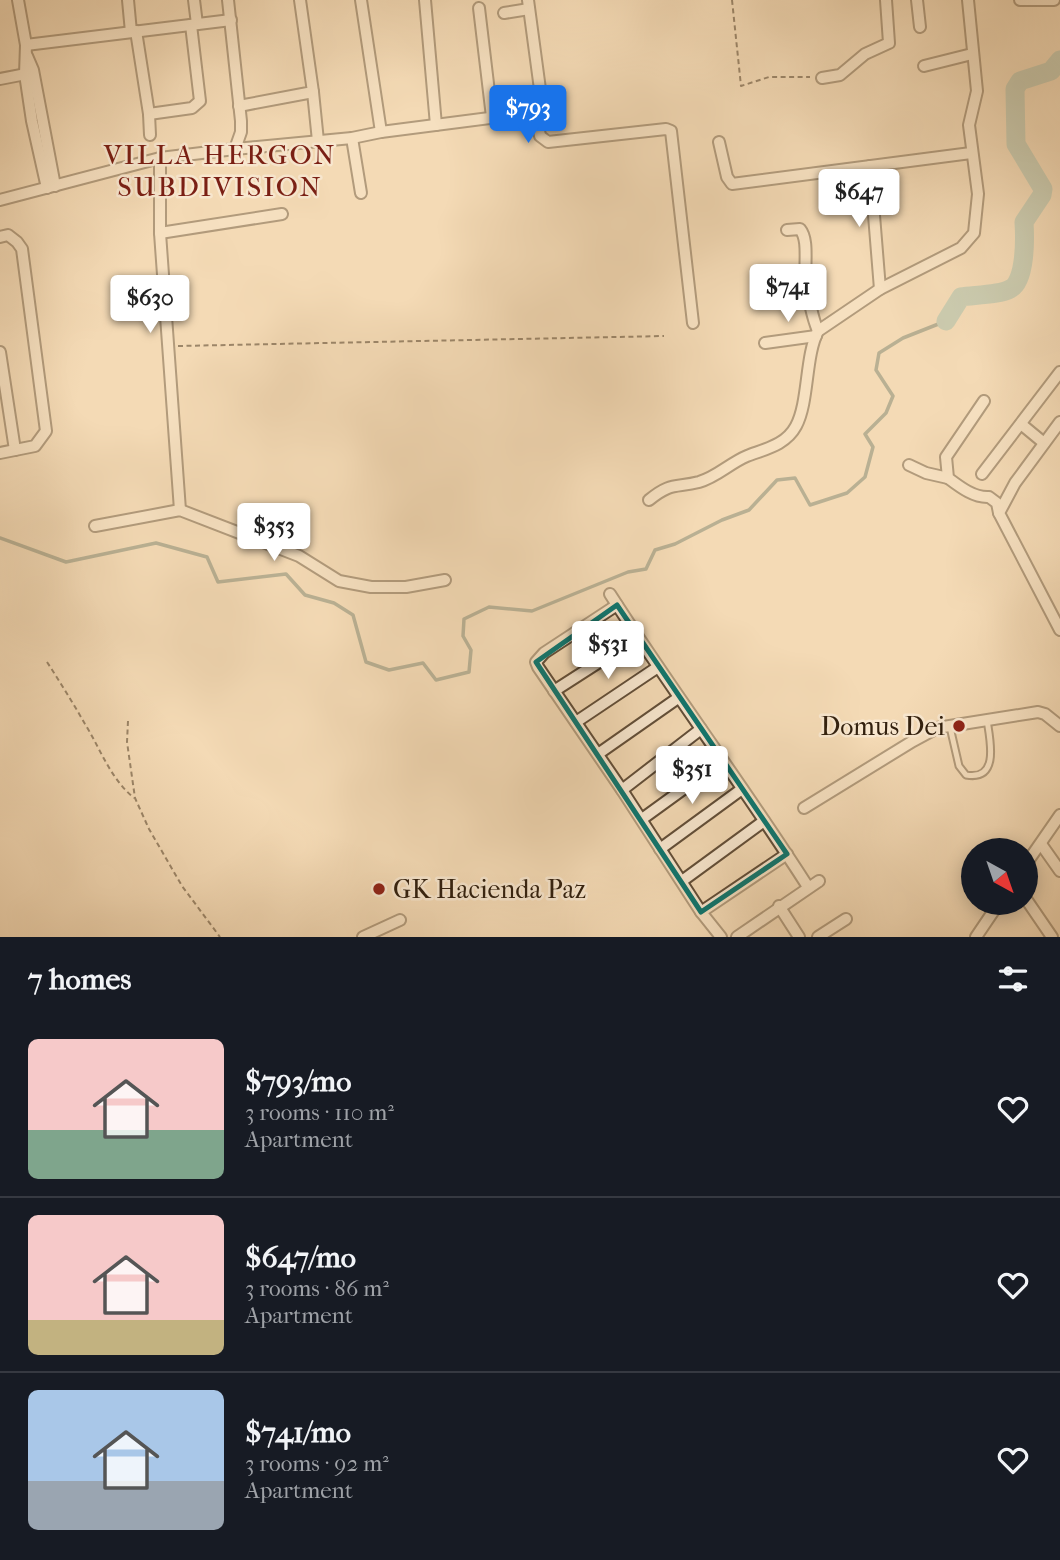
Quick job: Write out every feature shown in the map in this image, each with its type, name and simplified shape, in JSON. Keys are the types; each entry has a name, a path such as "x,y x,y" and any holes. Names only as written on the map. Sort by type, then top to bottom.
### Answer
{"street":[{"path":"18,0 51,187"},
{"path":"128,0 149,114 150,135"},
{"path":"149,114 192,108 200,101 194,0"},
{"path":"228,0 241,132 235,149"},
{"path":"300,0 318,141"},
{"path":"361,0 381,132"},
{"path":"425,0 436,125"},
{"path":"822,78 840,75 865,54 889,43 886,0"},
{"path":"917,0 920,27"},
{"path":"765,343 817,333 880,289 961,248 974,233 978,194 971,153 969,118 977,91 968,0"},
{"path":"1020,0 1054,0"},
{"path":"505,12 528,5 542,104 536,112 540,136 548,142 666,129 671,131 693,323"},
{"path":"479,8 492,117"},
{"path":"26,49 231,20"},
{"path":"924,66 972,54"},
{"path":"0,79 29,74"},
{"path":"239,106 313,92"},
{"path":"0,200 160,158 352,138 536,112"},
{"path":"352,138 361,193"},
{"path":"719,142 727,177 732,184 971,153"},
{"path":"160,158 160,233 180,510"},
{"path":"870,166 880,289"},
{"path":"160,233 282,214"},
{"path":"649,500 666,488 681,483 699,482 747,456 774,446 788,438 797,424 817,333 805,276 804,235 800,229 786,230"},
{"path":"0,237 8,235 22,249 46,432 35,446 0,453"},
{"path":"0,352 15,450"},
{"path":"982,474 1060,373"},
{"path":"948,478 945,469 946,457 984,401"},
{"path":"999,513 1014,483 1060,422"},
{"path":"1021,424 1044,443"},
{"path":"909,465 926,473 948,478 968,492 982,498 989,497 997,503 999,513 1060,630"},
{"path":"96,526 180,510 299,556 339,581 371,587 406,587 444,580"},
{"path":"610,594 808,887"},
{"path":"617,604 538,658 538,667 701,912 721,937"},
{"path":"554,691 638,637"},
{"path":"576,722 658,667"},
{"path":"598,754 678,698"},
{"path":"804,808 937,728 1038,712 1060,726"},
{"path":"622,790 701,729"},
{"path":"642,820 722,761"},
{"path":"660,849 741,789"},
{"path":"1038,848 1060,815"},
{"path":"682,881 764,821"},
{"path":"1041,844 1060,871"},
{"path":"701,912 787,854"},
{"path":"737,937 818,881"},
{"path":"779,906 799,937"},
{"path":"976,937 991,915"},
{"path":"1037,915 1052,937"},
{"path":"818,937 833,933 846,919"},
{"path":"363,937 400,920"},
{"path":"983,927 990,937"}],"lane":[{"path":"950,726 959,766 966,775 974,777 983,774 990,764 992,750 987,720"}],"path":[{"path":"732,0 741,86 769,77 822,78"},
{"path":"167,346 664,336"},
{"path":"47,662 87,726 104,761 117,780 135,798"},
{"path":"128,721 127,742 135,798 149,829 182,886 220,937"}],"highlighted area":[{"path":"617,605 787,854 701,912 536,662"}],"waterway":[{"path":"946,321 961,297 1006,291 1015,285 1019,278 1023,258 1024,222 1042,195 1043,189 1016,144 1015,89 1020,81 1051,71 1060,60"},
{"path":"0,538 66,562 156,543 207,557 218,582 286,574 305,595 334,603 353,615 366,662 389,670 423,663 436,680 469,672 471,650 463,636 464,619 489,607 532,611 628,572 646,569 655,550 675,544 722,520 749,510 777,480 795,478 810,505 847,493 865,477 873,447 865,434 886,413 893,396 876,370 879,353 903,338 946,321"}],"place":[{"name":"Domus Dei","path":"959,726"},
{"name":"GK Hacienda Paz","path":"379,889"}],"district":[{"name":"VILLA HERGON SUBDIVISION","path":"220,170"}]}
